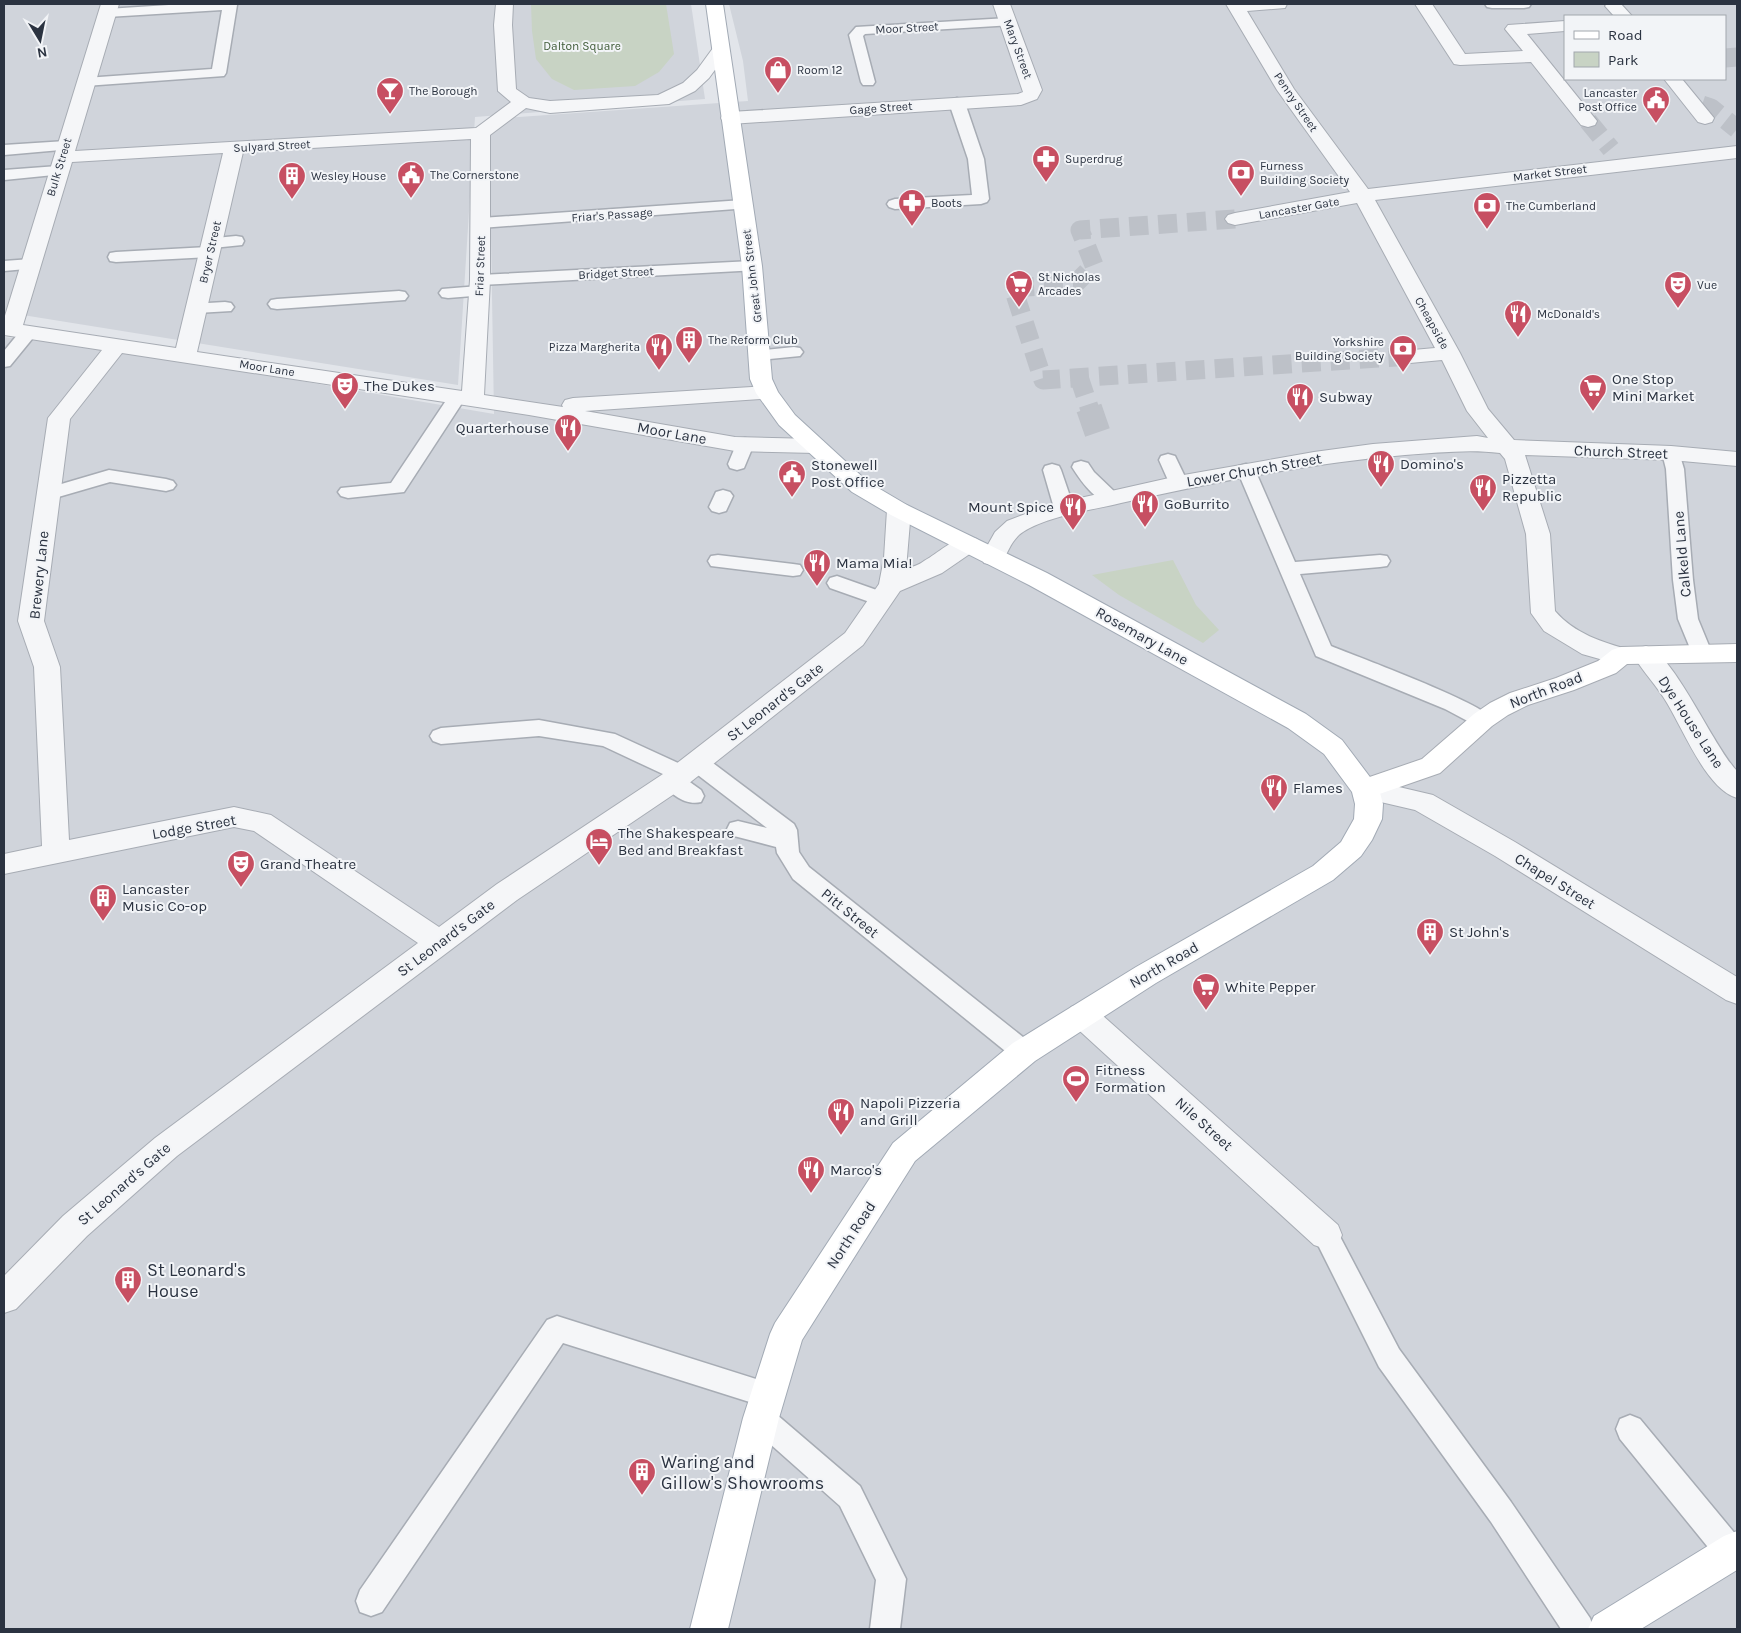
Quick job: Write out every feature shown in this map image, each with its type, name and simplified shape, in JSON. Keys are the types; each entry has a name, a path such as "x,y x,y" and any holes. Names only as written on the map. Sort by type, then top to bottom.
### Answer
{"main road":[{"path":"714,4 719,52 730,118"},
{"name":"Great John Street","path":"730,118 752,266 761,379 767,393 787,420 860,487 899,510"},
{"name":"Rosemary Lane","path":"899,510 1038,579 1297,721 1333,748 1365,789"},
{"path":"1634,655 1737,653"},
{"name":"North Road","path":"709,1629 765,1406 787,1334 904,1152 1024,1052 1146,975 1323,873 1351,849 1362,833 1368,819 1369,804 1365,789 1431,766 1484,720 1519,699 1565,684 1634,655"},
{"path":"1607,1629 1734,1550"}],"street":[{"path":"504,4 503,25 507,91 522,102 550,107 662,100 689,87 703,74 719,52"},
{"name":"Mary Street","path":"1001,4 1033,90 1031,95"},
{"path":"1234,5 1279,4"},
{"path":"1424,4 1460,60 1536,56"},
{"name":"Penny Street","path":"1234,5 1286,90 1363,196"},
{"name":"Bulk Street","path":"14,331 31,264 62,158 109,8"},
{"path":"1564,26 1514,29 1588,121"},
{"path":"1674,80 1700,109"},
{"name":"Gage Street","path":"730,118 871,95 957,103 1021,99 1031,95"},
{"path":"482,134 522,102"},
{"name":"Sulyard Street","path":"62,158 482,134"},
{"name":"Friar Street","path":"465,398 479,286 482,134"},
{"path":"1720,136 1736,152"},
{"name":"Bryer Street","path":"185,356 234,148"},
{"path":"1611,149 1623,165"},
{"name":"Market Street","path":"1363,196 1736,152"},
{"name":"Lancaster Gate","path":"1235,219 1363,196"},
{"name":"Cheapside","path":"1363,196 1478,411 1506,447"},
{"name":"Moor Lane","path":"14,331 529,408 735,444 741,454 815,446"},
{"name":"Brewery Lane","path":"56,853 47,667 32,621 59,418 117,345"},
{"path":"1410,356 1449,354"},
{"name":"Moor Lane","path":"529,408 767,393"},
{"name":"Lower Church Street","path":"992,557 1003,537 1015,526 1064,508 1178,483 1314,459 1477,443 1506,447"},
{"path":"1506,447 1516,458 1538,534 1543,613 1553,625 1565,634 1591,648 1634,655"},
{"name":"Church Street","path":"1506,447 1671,453 1737,459"},
{"name":"St Leonard's Gate","path":"4,1298 75,1226 166,1147 507,892 686,779 854,639 886,592 896,558 899,510"},
{"path":"886,592 933,567 968,544"},
{"name":"Dye House Lane","path":"1634,655 1676,696 1718,768 1737,788"},
{"name":"Chapel Street","path":"1365,789 1423,802 1505,849 1737,992"},
{"name":"Lodge Street","path":"4,864 234,817 260,822 440,942"},
{"name":"Nile Street","path":"1082,1015 1326,1234"}],"lane":[{"path":"85,82 219,73 230,4 109,8"},
{"path":"1492,4 1524,4"},
{"name":"Moor Street","path":"871,95 856,35 861,30 1008,22"},
{"path":"895,204 981,199 976,159 957,103"},
{"path":"4,150 62,158"},
{"path":"4,175 62,158"},
{"name":"Friar's Passage","path":"481,224 743,205"},
{"path":"116,257 210,247 236,241"},
{"path":"4,266 31,264"},
{"name":"Bridget Street","path":"448,293 479,286 752,266"},
{"path":"277,304 399,296"},
{"path":"197,308 225,307"},
{"path":"4,362 14,331"},
{"path":"760,355 794,352"},
{"path":"348,492 397,488 465,398"},
{"name":"Calkeld Lane","path":"1671,453 1675,469 1683,580 1688,619 1702,654"},
{"path":"1168,460 1178,483"},
{"path":"1080,467 1086,476 1110,498"},
{"path":"1052,470 1064,508"},
{"path":"1246,470 1323,651 1453,704 1484,720"},
{"path":"48,494 109,476 166,485"},
{"path":"718,561 793,570"},
{"path":"1288,569 1380,561"},
{"path":"837,583 886,592"},
{"name":"Pitt Street","path":"441,736 539,728 607,739 786,830 788,853 801,873 1024,1052"},
{"path":"738,829 787,841"},
{"path":"1326,1234 1389,1358 1501,1512 1579,1629"},
{"path":"371,1600 557,1329 765,1406 850,1496 891,1579 885,1629"},
{"path":"1630,1429 1734,1550"}],"shaded area":[{"path":"4,4 691,4 705,99 475,117 458,385 4,312"},
{"path":"729,4 1737,4 1737,1629 4,1629 4,337 120,350 494,414 489,119 748,101 743,61"}],"green space":[{"name":"Dalton Square","path":"531,4 666,4 674,54 659,72 635,86 574,90 552,79 536,59"},
{"path":"1173,560 1196,605 1219,630 1203,643 1119,595 1092,575"}],"tunnel":[{"path":"1726,58 1737,57"},
{"path":"1702,105 1711,108 1737,129"},
{"path":"1588,121 1611,149"},
{"path":"1079,378 1043,380 1013,288 1075,284 1094,265 1080,230 1235,219"},
{"path":"1079,378 1410,356"},
{"path":"1079,378 1090,410"},
{"path":"1089,408 1099,437"}],"place":[{"name":"Room 12","path":"778,94"},
{"name":"The Borough","path":"390,115"},
{"name":"Lancaster Post Office","path":"1656,124"},
{"name":"Superdrug","path":"1046,183"},
{"name":"Furness Building Society","path":"1241,197"},
{"name":"The Cornerstone","path":"411,199"},
{"name":"Wesley House","path":"292,200"},
{"name":"Boots","path":"912,227"},
{"name":"The Cumberland","path":"1487,230"},
{"name":"St Nicholas Arcades","path":"1019,308"},
{"name":"Vue","path":"1678,309"},
{"name":"McDonald's","path":"1518,338"},
{"name":"The Reform Club","path":"689,364"},
{"name":"Pizza Margherita","path":"659,371"},
{"name":"Yorkshire Building Society","path":"1403,373"},
{"name":"The Dukes","path":"345,410"},
{"name":"One Stop Mini Market","path":"1593,412"},
{"name":"Subway","path":"1300,421"},
{"name":"Quarterhouse","path":"568,452"},
{"name":"Domino's","path":"1381,488"},
{"name":"Stonewell Post Office","path":"792,498"},
{"name":"Pizzetta Republic","path":"1483,512"},
{"name":"GoBurrito","path":"1145,528"},
{"name":"Mount Spice","path":"1073,531"},
{"name":"Mama Mia!","path":"817,587"},
{"name":"Flames","path":"1274,812"},
{"name":"The Shakespeare Bed and Breakfast","path":"599,866"},
{"name":"Grand Theatre","path":"241,888"},
{"name":"Lancaster Music Co-op","path":"103,922"},
{"name":"St John's","path":"1430,956"},
{"name":"White Pepper","path":"1206,1011"},
{"name":"Fitness Formation","path":"1076,1103"},
{"name":"Napoli Pizzeria and Grill","path":"841,1136"},
{"name":"Marco's","path":"811,1194"},
{"name":"St Leonard's House","path":"128,1304"},
{"name":"Waring and Gillow's Showrooms","path":"642,1496"}]}
